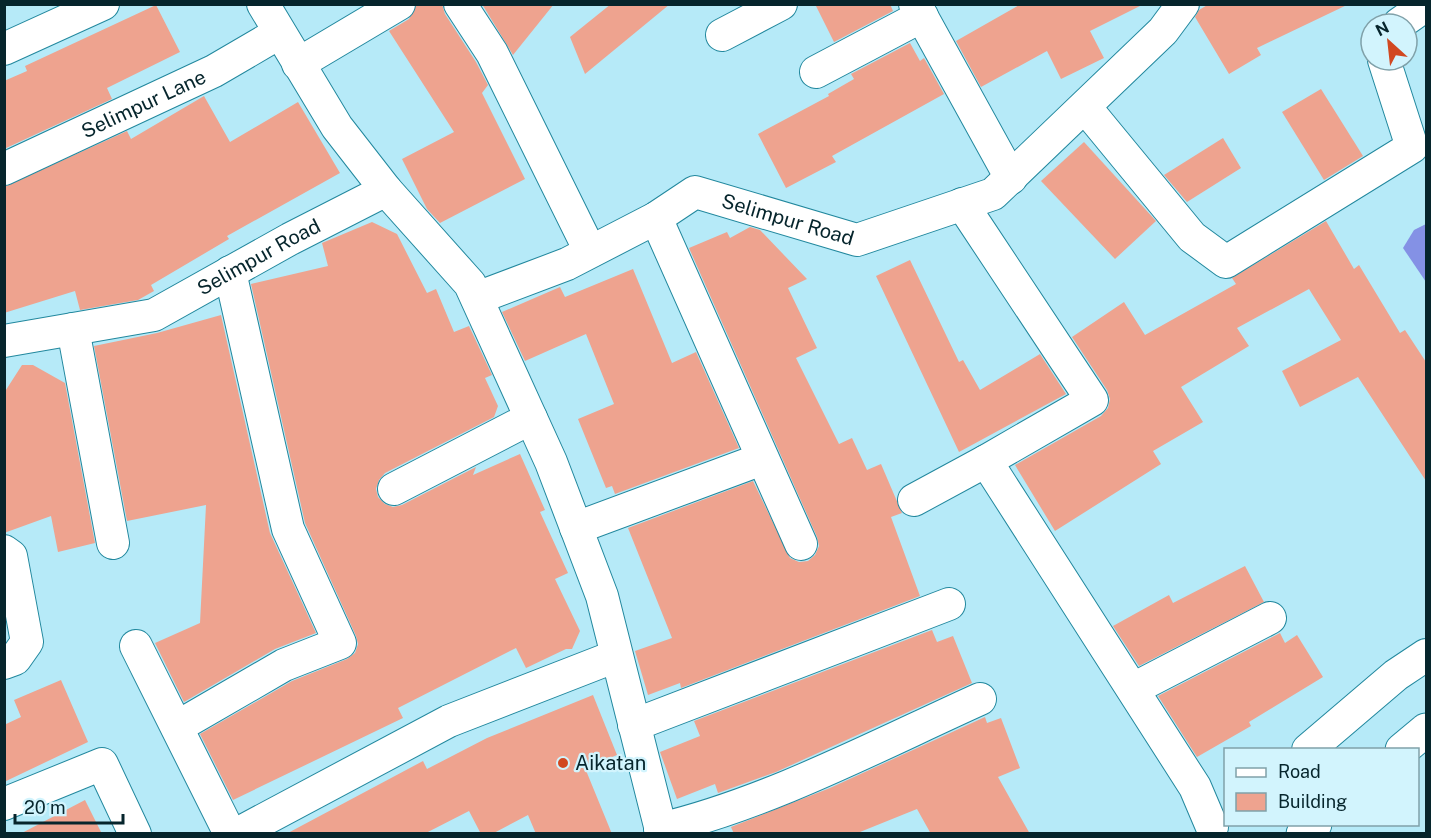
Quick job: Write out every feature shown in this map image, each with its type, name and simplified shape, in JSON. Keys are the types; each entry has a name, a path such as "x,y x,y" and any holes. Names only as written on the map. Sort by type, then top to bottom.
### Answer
{"main road":[{"path":"1404,748 1426,730"}],"street":[{"path":"4,49 103,4"},
{"path":"263,4 337,127 386,190 474,291 531,418 602,596 661,831 704,819 764,795 980,699"},
{"path":"298,64 399,4"},
{"path":"460,4 492,53 590,251"},
{"path":"722,35 781,4"},
{"name":"Selimpur Road","path":"474,291 567,264 656,218 695,192 856,240 993,194 1163,31 1184,4"},
{"path":"816,72 918,10 1011,178"},
{"name":"Selimpur Lane","path":"4,169 214,71 279,33"},
{"path":"1085,107 1192,237 1226,262 1412,147 1388,72"},
{"name":"Selimpur Road","path":"4,341 154,315 230,272 386,190"},
{"path":"914,500 1092,400 963,204"},
{"path":"656,218 801,544"},
{"path":"177,726 284,665 340,643 288,529 230,272"},
{"path":"73,329 113,543"},
{"path":"394,489 531,418"},
{"path":"576,528 762,459"},
{"path":"986,461 1195,787 1213,825"},
{"path":"4,551 11,556 27,642 15,659 4,663"},
{"path":"634,725 950,604"},
{"path":"1133,689 1270,618"},
{"path":"136,646 230,834"},
{"path":"1310,748 1396,675 1426,655"},
{"path":"237,834 449,721 616,656"},
{"path":"4,804 102,764 135,834"}],"water":[{"path":"1426,224 1426,282 1403,248 1414,230"}],"building":[{"path":"417,4 442,4 445,14 488,85 482,93 525,179 440,223 427,209 402,159 454,132 389,31 409,19"},
{"path":"482,4 554,4 513,55"},
{"path":"611,4 670,4 585,74 570,37"},
{"path":"815,4 890,4 893,11 834,42"},
{"path":"1021,4 1144,4 1090,31 1104,58 1061,79 1047,51 981,87 956,41"},
{"path":"1209,4 1349,4 1257,48 1261,55 1229,74 1195,17 1199,10"},
{"path":"156,5 180,52 107,88 112,99 4,149 4,81 27,71 25,66"},
{"path":"910,43 920,61 924,58 944,94 832,156 836,162 786,188 758,134 829,96 828,94 854,79 851,74"},
{"path":"1321,89 1363,156 1324,180 1282,112"},
{"path":"204,96 230,142 298,102 340,173 227,236 229,239 151,285 154,291 138,300 80,310 75,291 4,313 4,187 127,131 131,139"},
{"path":"1223,138 1241,168 1187,202 1164,175"},
{"path":"1084,142 1156,221 1115,259 1041,181"},
{"path":"1326,221 1354,269 1359,265 1400,333 1405,330 1426,362 1426,481 1358,377 1300,407 1282,371 1341,340 1309,289 1237,328 1249,346 1181,387 1203,422 1153,451 1161,464 1055,531 1015,465 1101,416 1108,408 1110,399 1107,390 1072,337 1124,302 1145,335 1236,284 1232,278"},
{"path":"372,222 397,234 427,293 436,289 454,332 469,326 492,375 485,378 498,406 494,417 385,473 376,489 378,497 385,504 393,507 402,505 476,467 473,475 520,454 545,510 540,512 568,573 555,579 580,631 572,649 566,649 526,668 516,648 398,708 403,718 233,800 200,734 292,681 347,659 355,653 358,644 305,523 251,284 328,266 322,243"},
{"path":"750,227 760,230 807,279 788,288 817,348 796,358 839,444 852,438 867,470 881,464 902,513 891,517 920,596 681,688 680,683 648,695 635,651 672,638 628,528 753,481 790,558 799,562 808,561 815,555 819,546 689,248 727,232 730,238"},
{"path":"910,260 959,362 963,360 980,390 1040,354 1066,394 959,452 876,276"},
{"path":"633,269 672,363 696,352 739,448 615,494 612,486 606,488 578,419 614,404 586,334 525,361 502,312 560,287 565,297"},
{"path":"221,315 270,533 316,633 275,649 184,702 155,643 200,623 206,505 127,521 94,346 157,333"},
{"path":"22,365 33,365 65,383 95,543 58,552 51,516 4,533 4,393"},
{"path":"1245,566 1264,602 1139,666 1113,626 1169,595 1173,603"},
{"path":"932,630 937,642 953,636 972,683 776,772 718,793 715,784 677,799 660,752 700,736 694,721"},
{"path":"1280,633 1285,643 1297,635 1323,677 1249,722 1251,726 1197,757 1158,696"},
{"path":"61,680 88,742 4,782 4,725 21,717 14,700"},
{"path":"593,695 617,755 585,768 612,834 536,834 528,815 492,834 481,834 469,811 424,834 286,834 423,761 427,769 487,738"},
{"path":"985,717 987,723 1001,718 1020,768 998,777 1030,834 931,834 917,809 855,834 734,834 731,827 830,788"},
{"path":"85,800 102,834 20,834"}],"place":[{"name":"Aikatan","path":"563,763"}]}
